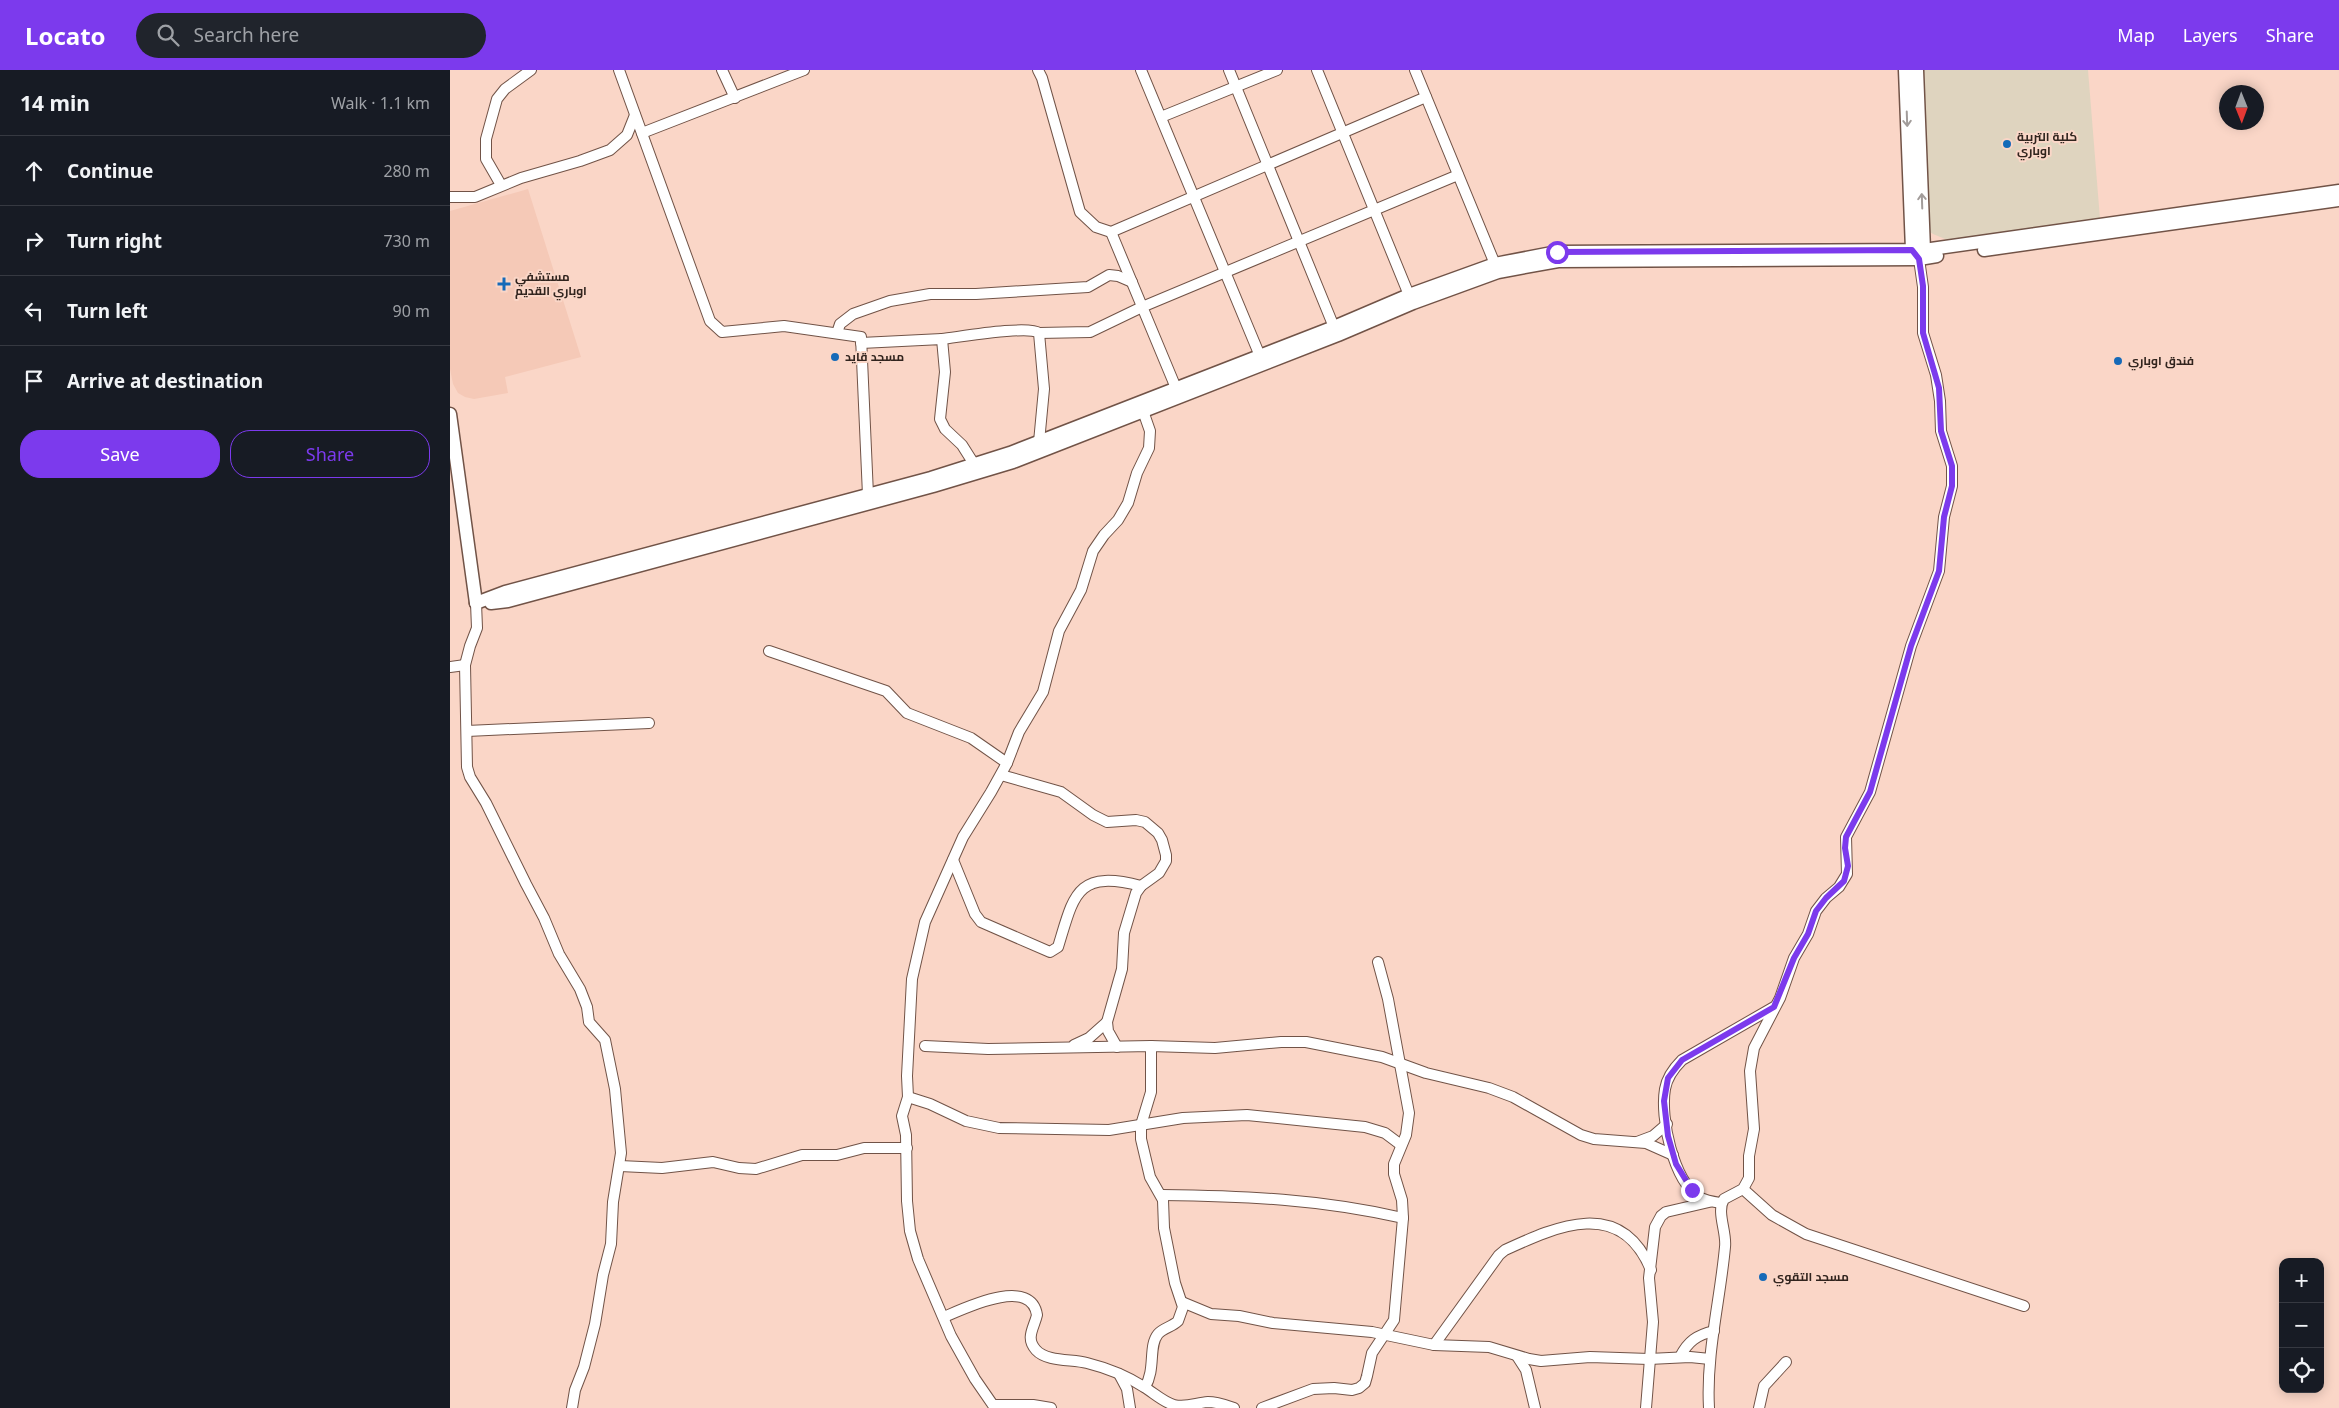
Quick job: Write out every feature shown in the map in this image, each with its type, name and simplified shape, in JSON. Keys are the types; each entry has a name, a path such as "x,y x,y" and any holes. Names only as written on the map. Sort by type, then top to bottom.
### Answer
{"street":[{"path":"501,186 486,159 486,139 497,99 505,89 531,70"},
{"path":"619,70 710,321 722,332 784,326 861,337 868,494"},
{"path":"722,70 735,98"},
{"path":"1038,70 1042,78 1080,212 1096,226 1111,232 1426,97"},
{"path":"1141,70 1260,356"},
{"path":"1229,70 1336,331"},
{"path":"1161,117 1277,70"},
{"path":"1317,70 1410,295"},
{"path":"1415,70 1496,268"},
{"path":"1905,70 1917,221 1931,237 1941,245 1948,246"},
{"path":"1709,1408 1710,1359 1725,1245 1721,1203 1727,1196 1743,1189 1749,1178 1749,1156 1754,1129 1750,1083 1752,1060 1759,1036 1774,1007 1794,958 1808,934 1816,911 1826,898 1839,887 1847,874 1846,837 1870,792 1911,646 1936,581 1941,562 1943,529 1952,486 1952,466 1941,431 1940,401 1936,375 1923,333 1923,286 1918,253 1917,221 1917,70"},
{"path":"642,133 801,71"},
{"path":"450,197 475,197 520,178 580,161 610,150 627,135 635,115"},
{"path":"861,343 942,339 1005,331 1035,330 1039,333 1090,332 1142,307 1458,175"},
{"path":"476,603 508,601 933,486 1013,462 1143,411 1336,331 1410,295 1496,268 1557,252 1886,250 1918,253 1948,246 2339,191"},
{"path":"476,603 505,592 974,464 1039,442 1260,356 1413,303 1496,268 1558,261 1918,253 2339,200"},
{"path":"1886,250 1903,242 1917,221"},
{"path":"1111,232 1176,388"},
{"path":"836,334 840,324 853,314 890,301 930,294 976,294 1088,287 1109,275 1118,276 1132,282"},
{"path":"1039,333 1044,389 1039,442"},
{"path":"942,339 945,372 940,419 945,429 962,445 974,464"},
{"path":"1052,1408 1032,1405 994,1407 959,1351 918,1259 910,1231 907,1202 907,1148 902,1116 908,1097 910,999 915,960 925,922 963,837 1001,775 1019,732 1043,692 1059,631 1081,590 1093,552 1124,512 1137,473 1146,456 1150,440 1150,431 1143,411"},
{"path":"450,414 478,628 468,651 465,665 466,756 470,777 486,802 560,954 580,989 589,1022 599,1032 608,1049 620,1132 620,1166 613,1202 611,1244 602,1275 597,1313 572,1408"},
{"path":"472,577 487,588 505,592"},
{"path":"769,651 886,691 907,712 971,738 1007,763"},
{"path":"450,667 465,665"},
{"path":"467,731 649,722"},
{"path":"1001,775 1061,792 1093,815 1107,822 1136,820 1152,827 1162,840 1166,862 1159,873 1141,886 1136,893 1124,933 1122,969 1107,1022 1108,1031 1117,1047"},
{"path":"953,860 975,914 981,922 1050,952 1058,947 1072,902 1081,889 1088,885 1104,882 1141,886"},
{"path":"1262,1408 1313,1389 1334,1388 1352,1390 1359,1388 1365,1383 1372,1353 1394,1320 1403,1218 1402,1200 1394,1174 1394,1164 1409,1124 1409,1113 1393,1037 1388,999 1378,962"},
{"path":"1721,1203 1700,1197 1692,1190 1673,1155 1667,1124 1665,1089 1674,1068 1692,1053 1774,1007"},
{"path":"1067,1048 1089,1038 1107,1022"},
{"path":"925,1046 988,1049 1151,1046 1215,1048 1268,1042 1306,1042 1372,1055 1426,1073 1501,1092 1560,1122 1581,1135 1594,1139 1636,1142 1656,1146 1673,1155"},
{"path":"1145,1387 1152,1368 1154,1341 1159,1332 1174,1325 1181,1317 1182,1302 1175,1283 1164,1228 1162,1196 1150,1178 1141,1139 1141,1126 1151,1092 1151,1046"},
{"path":"908,1097 930,1104 966,1121 999,1128 1109,1130 1204,1116 1268,1116 1375,1130 1393,1138 1401,1145"},
{"path":"1636,1142 1653,1136 1667,1124"},
{"path":"620,1166 662,1168 713,1162 739,1168 756,1169 802,1155 837,1154 864,1148 907,1148"},
{"path":"1743,1189 1772,1215 1806,1234 2024,1306"},
{"path":"1162,1196 1298,1200 1364,1209 1403,1218"},
{"path":"1646,1408 1653,1322 1649,1288 1655,1227 1661,1216 1677,1208 1710,1201"},
{"path":"1434,1345 1504,1250 1553,1230 1578,1223 1591,1222 1617,1230 1636,1244 1651,1270"},
{"path":"944,1317 995,1299 1020,1295 1027,1297 1036,1308 1037,1315 1030,1337 1037,1352 1044,1356 1085,1362 1118,1374 1145,1387 1174,1405 1192,1406 1208,1402 1234,1408"},
{"path":"1182,1302 1211,1314 1385,1334 1434,1345 1482,1346 1541,1361 1590,1356 1649,1359 1680,1357 1710,1359"},
{"path":"1680,1357 1685,1347 1693,1339 1714,1331"},
{"path":"1517,1356 1526,1370 1535,1408"},
{"path":"1759,1408 1764,1386 1786,1362"},
{"path":"1118,1374 1128,1389 1130,1408"}],"shaded area":[{"name":"كلية التربية اوباري","path":"1917,70 2088,70 2100,219 1950,241 1924,228"},
{"name":"مستشفي اوباري القديم","path":"528,189 581,357 505,377 508,393 474,399 465,397 458,393 453,384 450,369 450,211"}],"place":[{"name":"كلية التربية اوباري","path":"2007,144"},
{"name":"مستشفي اوباري القديم","path":"504,284"},
{"name":"مسجد قايد","path":"835,357"},
{"name":"فندق اوباري","path":"2118,361"},
{"name":"مسجد التقوي","path":"1763,1277"}],"route":[{"path":"1557,252 1912,250 1919,259 1919,271 1923,286 1921,324 1939,388 1940,423 1943,440 1951,456 1952,486 1944,517 1939,571 1921,615 1906,662 1877,761 1870,792 1846,837 1845,848 1848,866 1844,881 1826,898 1816,911 1808,934 1789,968 1780,998 1774,1007 1692,1053 1674,1068 1668,1078 1664,1101 1668,1136 1676,1164 1685,1182 1692,1190"}]}
